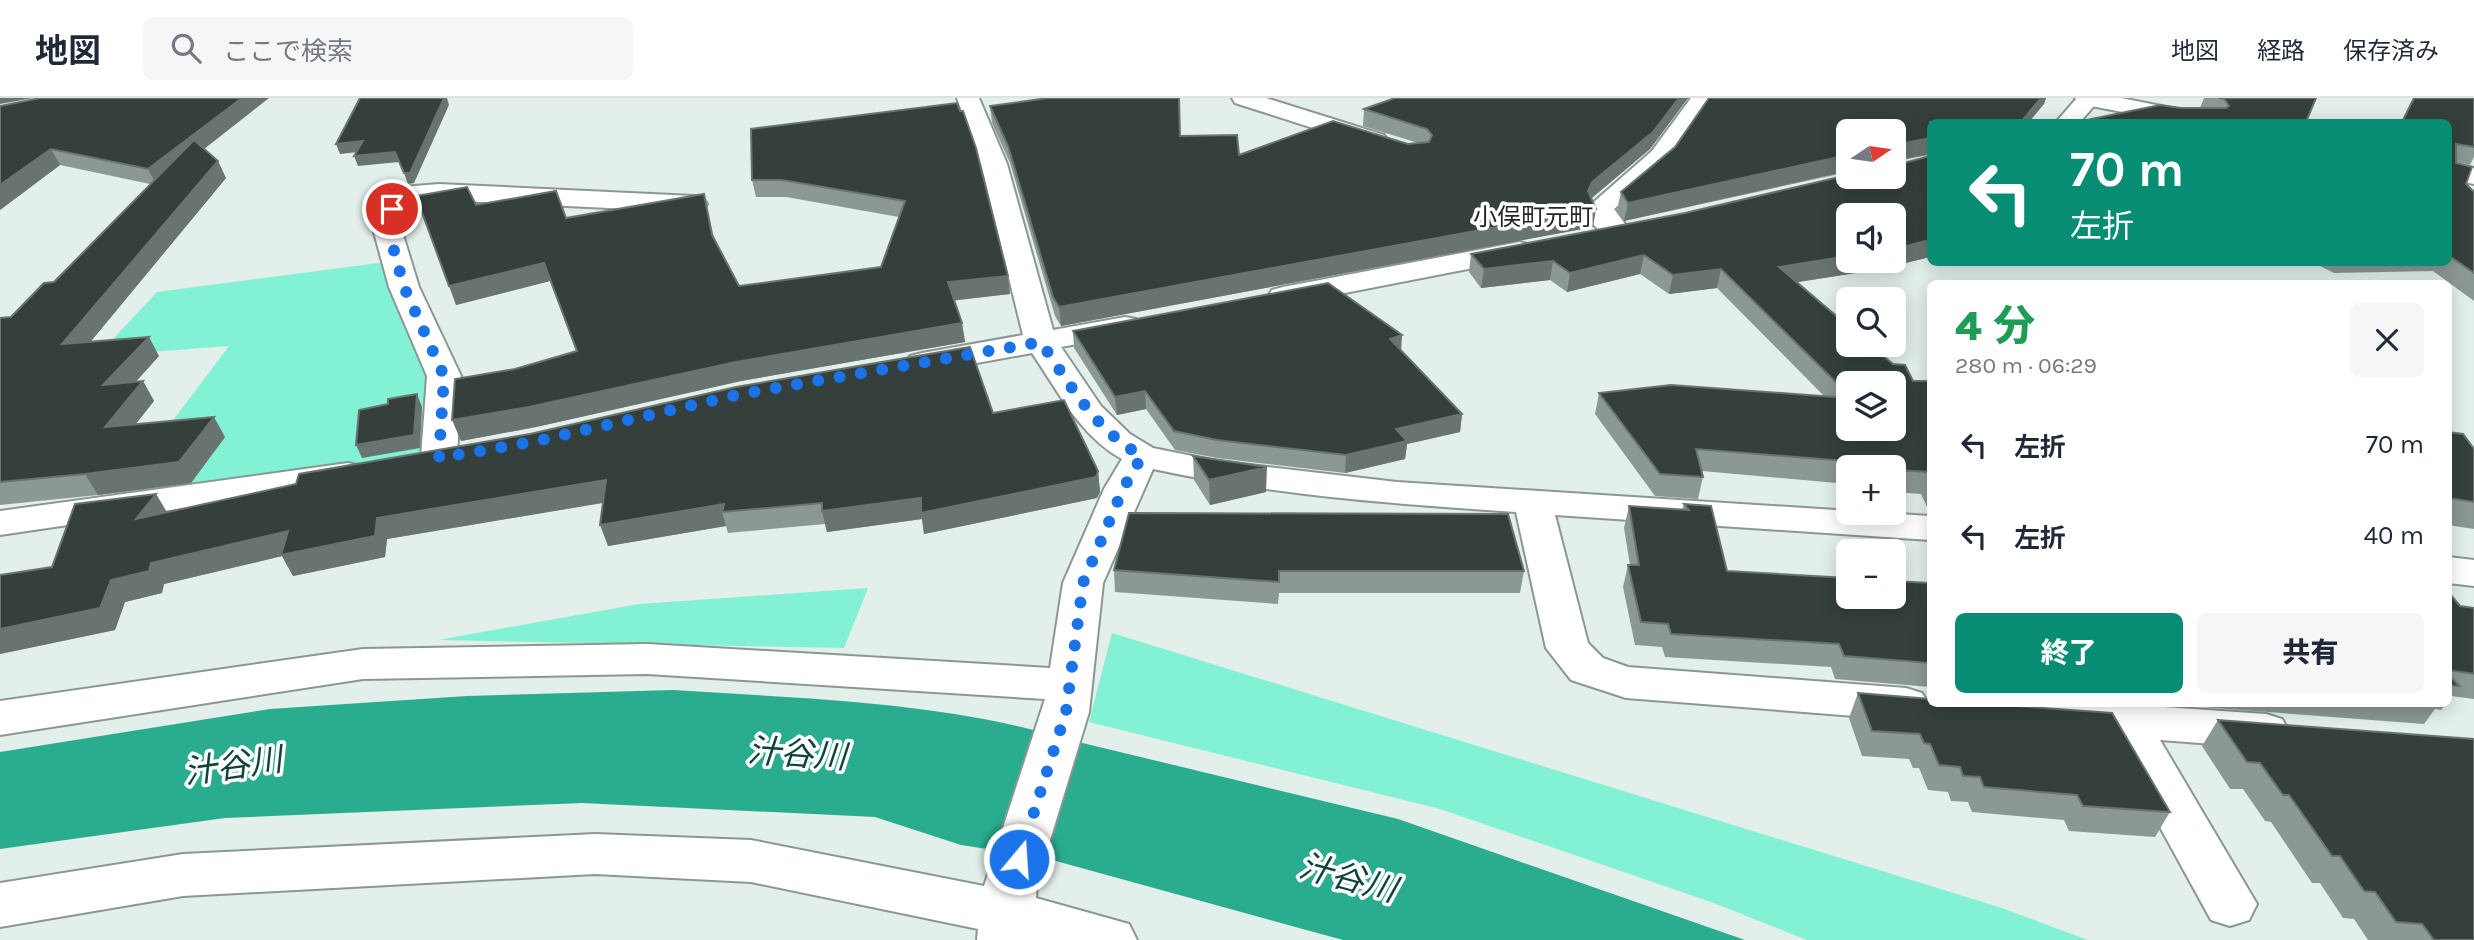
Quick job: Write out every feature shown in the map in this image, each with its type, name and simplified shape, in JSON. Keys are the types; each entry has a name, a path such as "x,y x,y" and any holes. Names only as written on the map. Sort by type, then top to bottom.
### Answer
{"street":[{"path":"968,98 993,164 1041,342 1089,413 1117,442 1142,456 1217,472 1384,492 1927,528"},
{"path":"1243,98 1403,149"},
{"path":"1617,232 1608,225 1600,208 1609,198 1640,177 1681,136 1702,98"},
{"path":"2070,119 2088,98 2192,119"},
{"path":"2452,172 2474,176"},
{"path":"476,452 426,460 444,376 404,287 387,225 398,194 439,192 694,204"},
{"path":"1260,301 1549,245"},
{"path":"891,368 1151,321"},
{"path":"1007,912 1067,699 1083,583 1123,489 1142,456"},
{"path":"0,523 295,483 374,469"},
{"path":"1532,501 1568,648 1587,669 1626,682 1927,706"},
{"path":"2452,570 2474,573"},
{"path":"0,718 363,664 647,659 1067,699"},
{"path":"2028,713 2307,734"},
{"path":"2125,721 2230,904"},
{"path":"0,905 183,875 595,854 751,860 1007,912 1110,940"}],"shaded area":[{"path":"386,262 416,304 439,458 107,508 229,346 97,356 157,292"},
{"path":"868,588 844,648 438,640 639,604"},
{"path":"1112,633 2002,908 2088,940 1807,940 1711,902 1440,809 1089,722"}],"water":[{"name":"汁谷川","path":"673,690 823,699 923,709 1022,727 1398,819 1745,940 1343,940 1045,858 961,845 875,817 582,803 225,818 0,849 0,752 270,709 467,696"}],"building":[{"path":"40,98 242,98 148,169 51,149 0,185 0,106"},
{"path":"360,98 444,98 410,173 404,173 395,152 354,156 363,141 336,144"},
{"path":"1048,98 1179,98 1180,136 1237,135 1239,155 1333,121 1408,144 1429,142 1432,135 1427,129 1364,109 1395,98 1679,98 1653,132 1592,182 1588,191 1596,209 1059,307 1053,297 1008,146 990,106"},
{"path":"1709,98 2041,98 2024,119 1927,119 1927,139 1906,143 1906,119 1836,119 1836,158 1628,203 1621,192 1675,147"},
{"path":"2219,98 2316,98 2307,119 2092,119 2160,105 2226,108 2229,106 2224,99"},
{"path":"2414,98 2474,98 2474,147 2456,144 2456,163 2472,167 2466,184 2474,192 2474,273 2452,258 2452,119 2404,119"},
{"path":"957,103 960,111 963,111 976,148 1008,276 948,282 962,323 736,362 529,407 452,420 455,379 515,369 577,351 544,263 449,286 416,196 467,187 476,205 556,191 566,218 704,194 712,235 739,286 881,267 905,201 782,180 752,180 751,129"},
{"path":"194,140 218,161 62,344 149,337 103,385 143,381 105,427 214,417 179,462 0,482 0,318 11,317 44,283 54,282"},
{"path":"1927,157 1927,241 1906,246 1906,203 1836,203 1836,258 1779,267 1836,316 1836,357 1885,357 1893,364 1905,365 1913,381 1927,381 1927,472 1906,471 1906,455 1836,455 1836,460 1696,449 1703,477 1660,474 1599,393 1671,385 1836,397 1836,441 1906,441 1906,371 1836,371 1836,382 1721,269 1673,275 1644,255 1570,273 1553,261 1484,269 1471,254 1685,213 1836,178 1836,189 1906,189 1906,162"},
{"path":"1328,283 1402,335 1390,339 1462,414 1396,429 1407,441 1346,455 1217,440 1174,431 1145,391 1115,397 1073,331"},
{"path":"970,347 993,413 1064,400 1098,471 1096,477 921,513 921,498 822,511 822,503 722,512 724,504 600,525 606,480 377,518 375,536 281,555 288,531 151,563 149,571 111,580 100,608 0,629 0,575 52,567 75,504 156,494 136,519 296,484 299,474 530,434 736,387"},
{"path":"417,394 414,435 356,445 359,410 388,404 388,399"},
{"path":"2452,433 2463,434 2474,449 2474,502 2452,499"},
{"path":"1193,456 1267,467 1209,480"},
{"path":"1684,504 1711,506 1727,571 1836,577 1836,609 1906,609 1906,582 1927,583 1927,663 1844,656 1839,644 1671,634 1668,624 1641,622 1628,565 1639,565 1629,506 1689,510"},
{"path":"1129,513 1508,514 1524,571 1279,571 1279,582 1114,570"},
{"path":"2452,596 2460,606 2474,608 2474,674 2452,671"},
{"path":"1858,693 1927,699 1927,707 2030,707 2112,713 2170,812 2083,806 2077,795 1984,787 1980,777 1963,776 1960,767 1939,765 1930,744 1924,743 1920,734 1872,731"},
{"path":"2218,720 2474,739 2474,940 2434,940 2422,924 2396,922 2375,892 2364,891 2340,856 2332,856 2289,795 2283,795 2260,763 2247,762"}],"district":[{"name":"小俣町元町","path":"1533,217"}],"route":[{"path":"392,209 387,225 404,287 444,376 439,458 537,441 741,394 1041,342 1089,413 1117,442 1142,456 1123,489 1083,583 1066,712 1019,859"}]}
